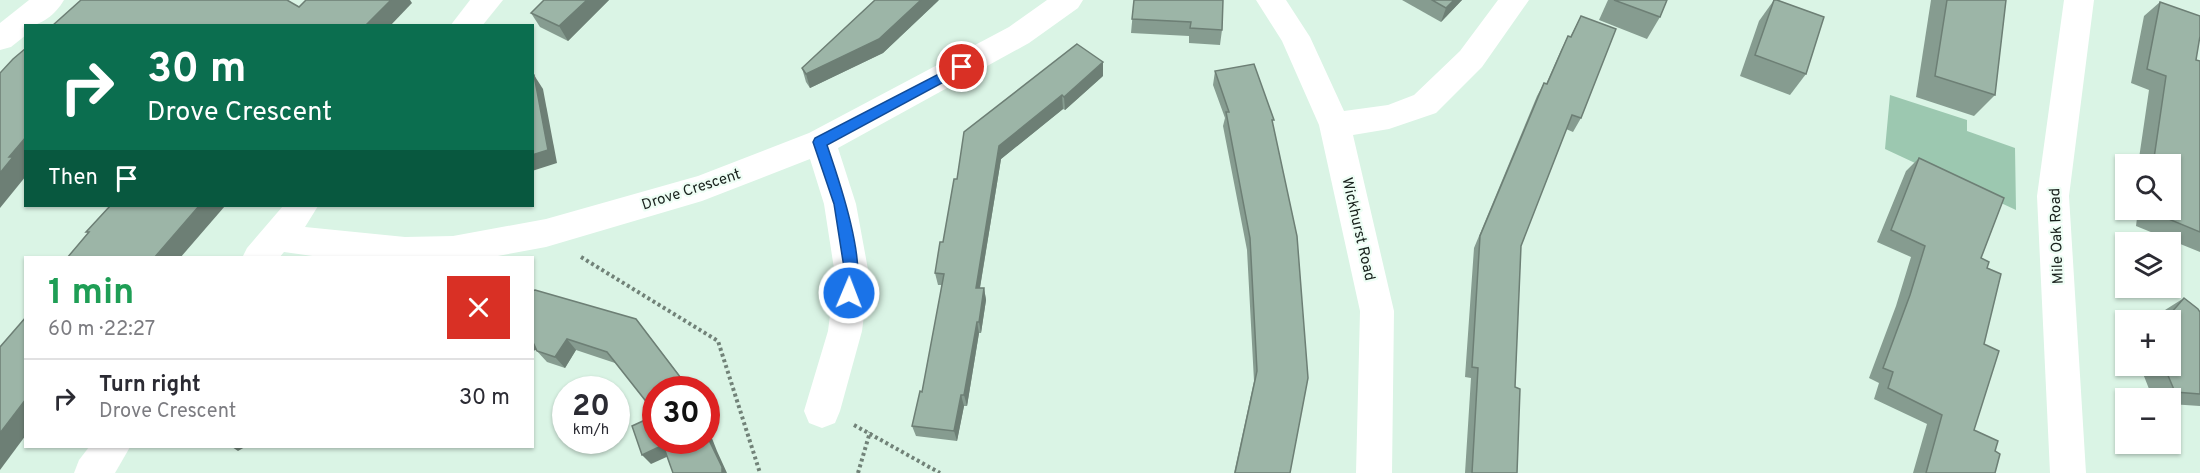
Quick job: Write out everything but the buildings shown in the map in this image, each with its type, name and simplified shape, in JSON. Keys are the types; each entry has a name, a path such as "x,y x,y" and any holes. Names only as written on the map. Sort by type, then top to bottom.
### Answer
{"street":[{"path":"0,39 49,0"},
{"path":"466,24 488,0"},
{"name":"Drove Crescent","path":"267,247 453,250 568,227 702,188 820,142 1019,35 1068,0"},
{"name":"Wickhurst Road","path":"1271,0 1294,37 1335,125 1377,311 1374,473"},
{"path":"1335,125 1389,117 1425,104 1471,59 1514,0"},
{"name":"Mile Oak Road","path":"2068,473 2053,196 2079,0"},
{"path":"820,142 840,204 852,274 845,331 822,411"},
{"path":"267,247 301,207"},
{"path":"92,473 111,448"}],"path":[{"path":"568,227 573,252 718,341 760,473"},
{"path":"822,411 870,432 939,473"},
{"path":"858,473 870,432"}],"green space":[{"path":"1890,95 1967,120 1967,131 2015,148 2016,210 1885,149"}],"route":[{"path":"849,293 852,274 840,204 820,142 962,67"}]}
